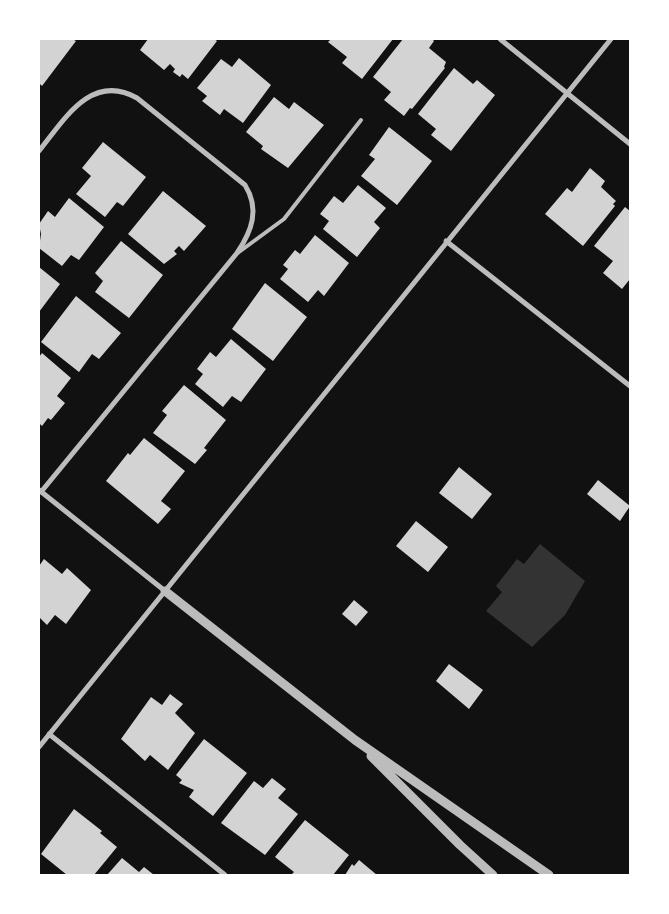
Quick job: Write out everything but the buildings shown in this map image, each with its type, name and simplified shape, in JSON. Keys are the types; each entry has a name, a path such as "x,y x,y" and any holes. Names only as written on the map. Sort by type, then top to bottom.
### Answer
{"street":[{"path":"500,39 630,144"},
{"path":"39,747 611,39"},
{"path":"39,151 83,100 99,92 122,92 137,98 245,185 251,194 254,219 251,231 238,254 40,491 164,591 355,740 549,875"},
{"path":"446,242 630,386"},
{"path":"49,734 225,875"},
{"path":"355,740 460,845 493,875"}],"lane":[{"path":"238,254 284,219 362,120"}],"shaded area":[{"path":"540,544 585,581 565,615 532,647 486,611 502,592 496,586 517,559 524,564"}]}
